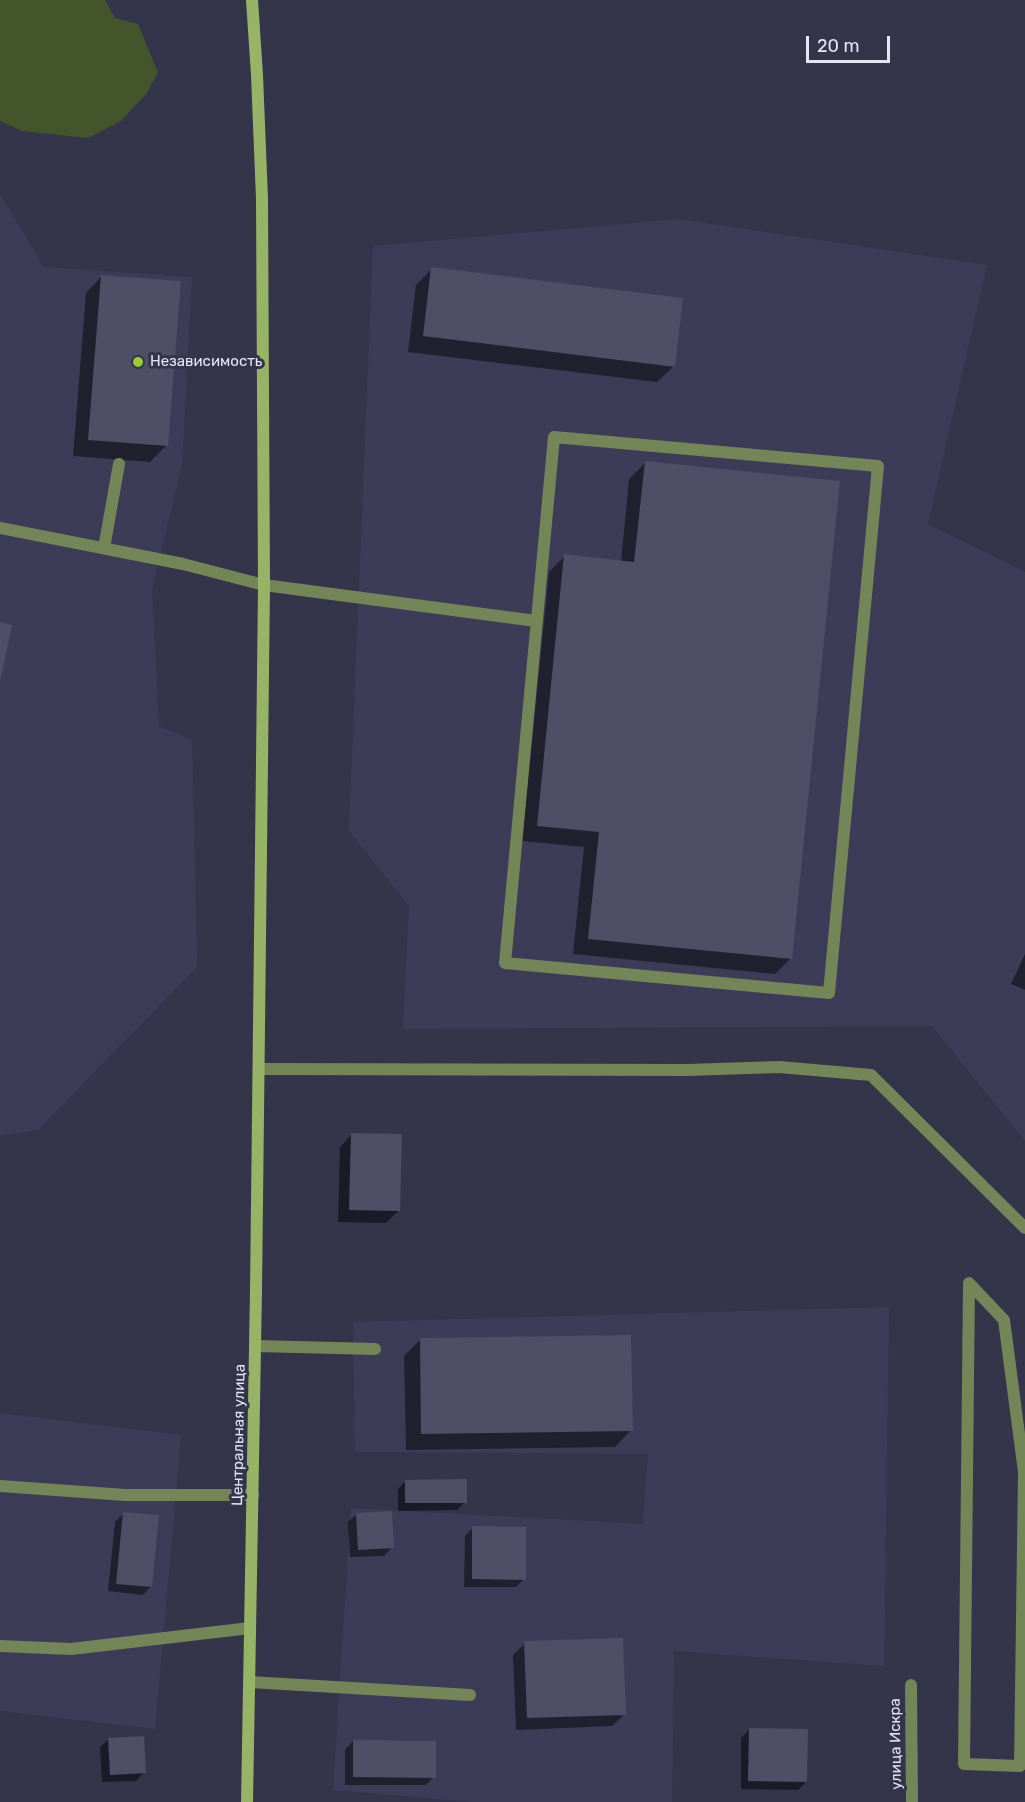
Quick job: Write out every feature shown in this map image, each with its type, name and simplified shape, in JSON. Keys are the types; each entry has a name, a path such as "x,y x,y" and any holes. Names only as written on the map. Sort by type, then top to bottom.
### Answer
{"main road":[{"name":"Центральная улица","path":"247,1802 256,1346 264,585 262,199 252,0"}],"street":[{"path":"554,437 878,466 829,993 505,963 536,621 554,437"},
{"path":"104,548 119,464"},
{"path":"0,528 183,564 264,585 536,621"},
{"path":"259,1069 687,1070 779,1067 871,1075 1025,1228"},
{"path":"969,1283 1004,1320 1025,1472 1020,1766 964,1764 969,1283"},
{"path":"256,1346 375,1349"},
{"path":"0,1486 125,1495 253,1495"},
{"path":"0,1646 71,1649 250,1628"},
{"path":"250,1682 470,1695"},
{"name":"улица Искра","path":"911,1685 912,1802"}],"shaded area":[{"path":"0,194 44,267 192,277 182,465 152,590 159,726 192,740 197,967 38,1130 0,1136"},
{"path":"679,219 987,265 928,524 1025,572 1025,1141 932,1026 403,1029 409,906 349,831 373,246"},
{"path":"889,1307 884,1666 674,1651 672,1802 474,1802 333,1790 351,1508 643,1524 648,1454 355,1452 353,1322"},
{"path":"0,1413 181,1435 155,1729 0,1711"}],"green space":[{"path":"0,0 105,0 115,18 138,24 158,72 147,93 121,121 88,138 22,131 0,121"}],"building":[{"path":"431,267 683,298 675,367 423,336"},
{"path":"101,275 181,281 168,446 88,440"},
{"path":"645,461 840,481 792,959 588,939 599,832 537,826 564,554 634,562"},
{"path":"0,622 12,625 1,678 0,678"},
{"path":"351,1133 402,1134 400,1211 349,1210"},
{"path":"631,1335 633,1431 421,1434 420,1338"},
{"path":"467,1479 467,1503 405,1503 405,1480"},
{"path":"392,1511 394,1548 358,1550 356,1513"},
{"path":"123,1512 159,1515 152,1587 116,1584"},
{"path":"472,1526 526,1527 526,1580 472,1579"},
{"path":"623,1638 626,1715 527,1718 524,1641"},
{"path":"749,1728 808,1729 807,1782 748,1781"},
{"path":"144,1736 146,1773 110,1775 108,1738"},
{"path":"353,1740 436,1741 436,1778 353,1777"}],"place":[{"name":"Независимость","path":"138,362"}]}
